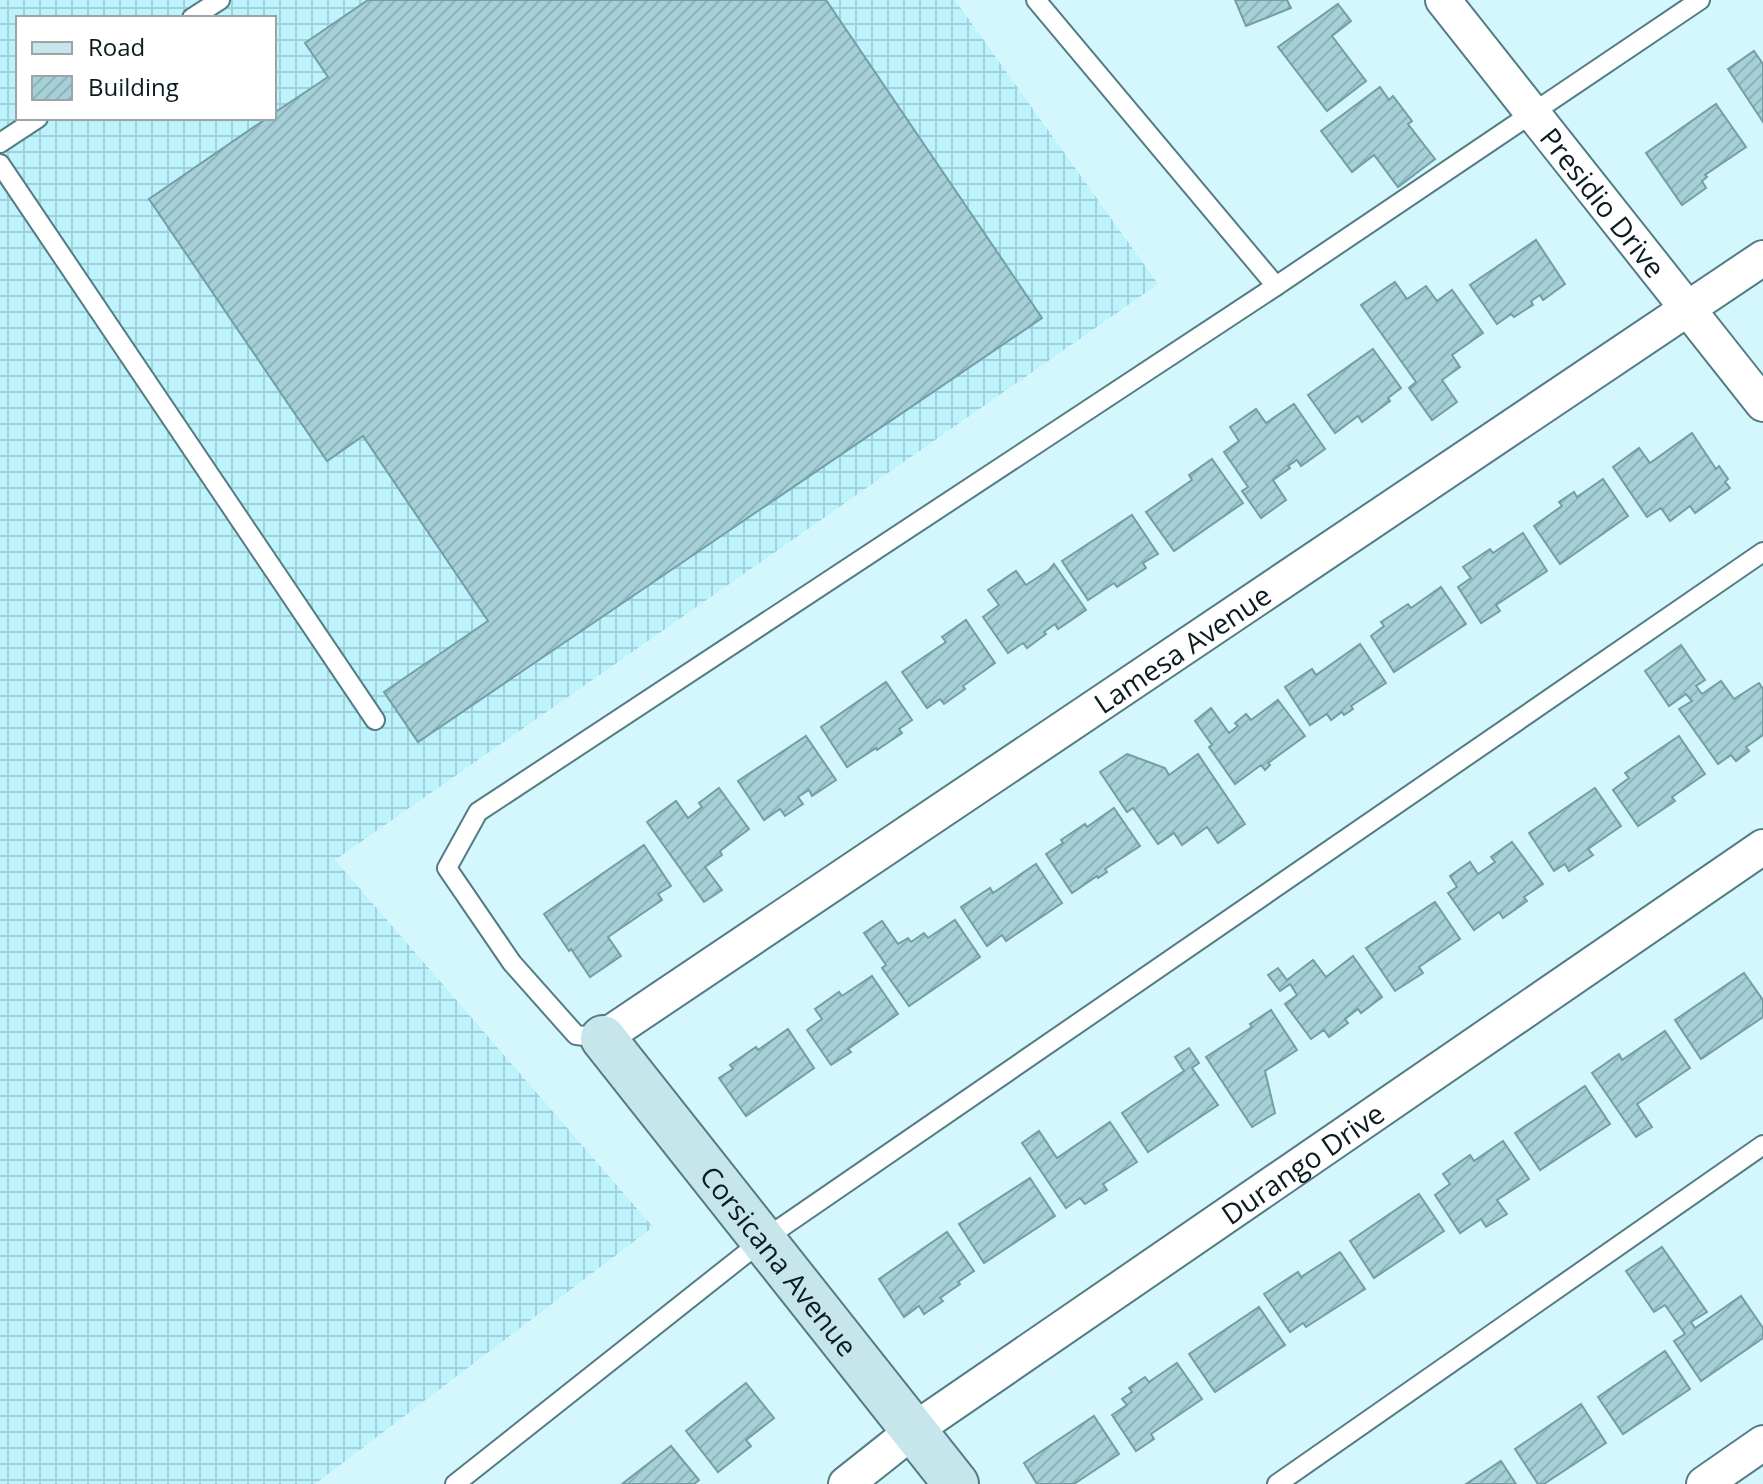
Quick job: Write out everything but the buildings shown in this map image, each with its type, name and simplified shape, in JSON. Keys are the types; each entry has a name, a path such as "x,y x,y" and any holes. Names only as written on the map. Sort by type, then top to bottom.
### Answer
{"street":[{"name":"Presidio Drive","path":"1443,0 1763,404"},
{"name":"Lamesa Avenue","path":"603,1038 1763,258"},
{"name":"Durango Drive","path":"846,1484 914,1430 1763,847"},
{"name":"Corsicana Avenue","path":"603,1038 956,1484"},
{"path":"1704,1484 1763,1443"}],"lane":[{"path":"195,16 220,0"},
{"path":"1036,0 1276,286"},
{"path":"603,1038 576,1035 512,963 447,868 478,812 1276,286 1700,0"},
{"path":"0,143 35,120"},
{"path":"0,164 375,720"},
{"path":"455,1484 763,1240 1763,552"},
{"path":"1277,1484 1763,1145"}],"shaded area":[{"path":"0,0 955,0 1158,284 335,860 653,1227 315,1484 0,1484"}]}
